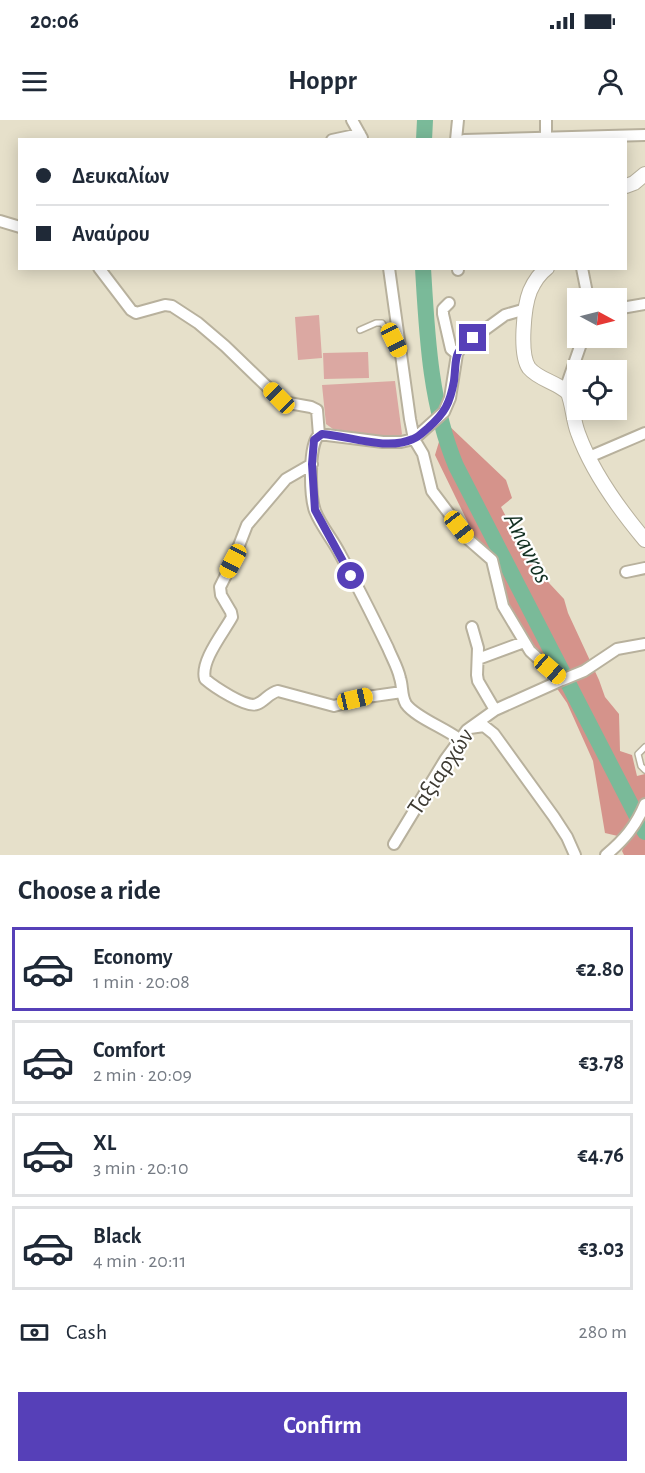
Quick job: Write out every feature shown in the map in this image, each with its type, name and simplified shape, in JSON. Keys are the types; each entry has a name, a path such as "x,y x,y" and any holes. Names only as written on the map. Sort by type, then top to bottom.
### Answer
{"main road":[{"path":"627,186 645,174"},
{"path":"545,270 533,284 526,309 524,352 528,366 536,374 565,390 570,399 577,432 589,457 613,498 645,540"}],"street":[{"path":"352,120 362,137"},
{"path":"456,138 458,120"},
{"path":"546,120 546,138"},
{"path":"571,138 645,135"},
{"path":"0,221 18,226"},
{"path":"101,270 135,313 142,313 165,305 178,309 225,346 284,402 305,405 317,410 319,435 314,442 312,464 315,510 340,553 388,650 399,674 406,704 414,712 459,739"},
{"path":"389,270 414,439 423,454 432,491 469,540 492,560 503,606 524,642 537,658 563,680"},
{"path":"582,270 586,288"},
{"path":"449,303 443,309 443,315 451,349 457,354"},
{"path":"627,307 645,304"},
{"path":"319,435 383,442 414,439 444,412 450,398 457,354 461,347 505,315 526,309"},
{"path":"565,390 580,348"},
{"path":"589,457 645,433"},
{"path":"312,464 286,479 247,525 220,586 221,595 232,615 207,661 205,679 244,703 252,705 259,704 272,693 278,692 334,706 367,697 402,692"},
{"path":"626,572 645,568"},
{"path":"472,627 478,645 478,681 495,710"},
{"path":"478,659 524,642"},
{"name":"Ταξιαρχών","path":"394,844 459,739 467,730 495,710 584,671 617,649 645,644"},
{"path":"467,730 481,726 494,734 554,817 575,855"},
{"path":"606,855 633,829 644,807"}],"lane":[{"path":"360,330 376,323 382,323 401,356"},
{"path":"645,747 638,754 641,766 645,770"}],"shaded area":[{"path":"319,315 322,358 298,360 295,317"},
{"path":"368,352 369,378 324,379 323,353"},
{"path":"395,381 402,434 399,438 333,429 326,424 322,385"},
{"path":"445,422 506,480 512,498 501,507 536,569 564,599 605,697 619,714 620,751 632,755 637,776 645,774 645,855 624,855 622,851 625,844 622,837 605,833 593,761 567,703 529,648 435,455"}],"waterway":[{"name":"Anavros","path":"424,138 425,120"},
{"name":"Anavros","path":"423,270 428,344 435,394 440,418 456,466 645,832"}],"route":[{"path":"351,576 315,510 312,464 314,440 322,434 383,442 414,439 438,420 444,412 450,398 457,354 461,347 473,338"}]}
